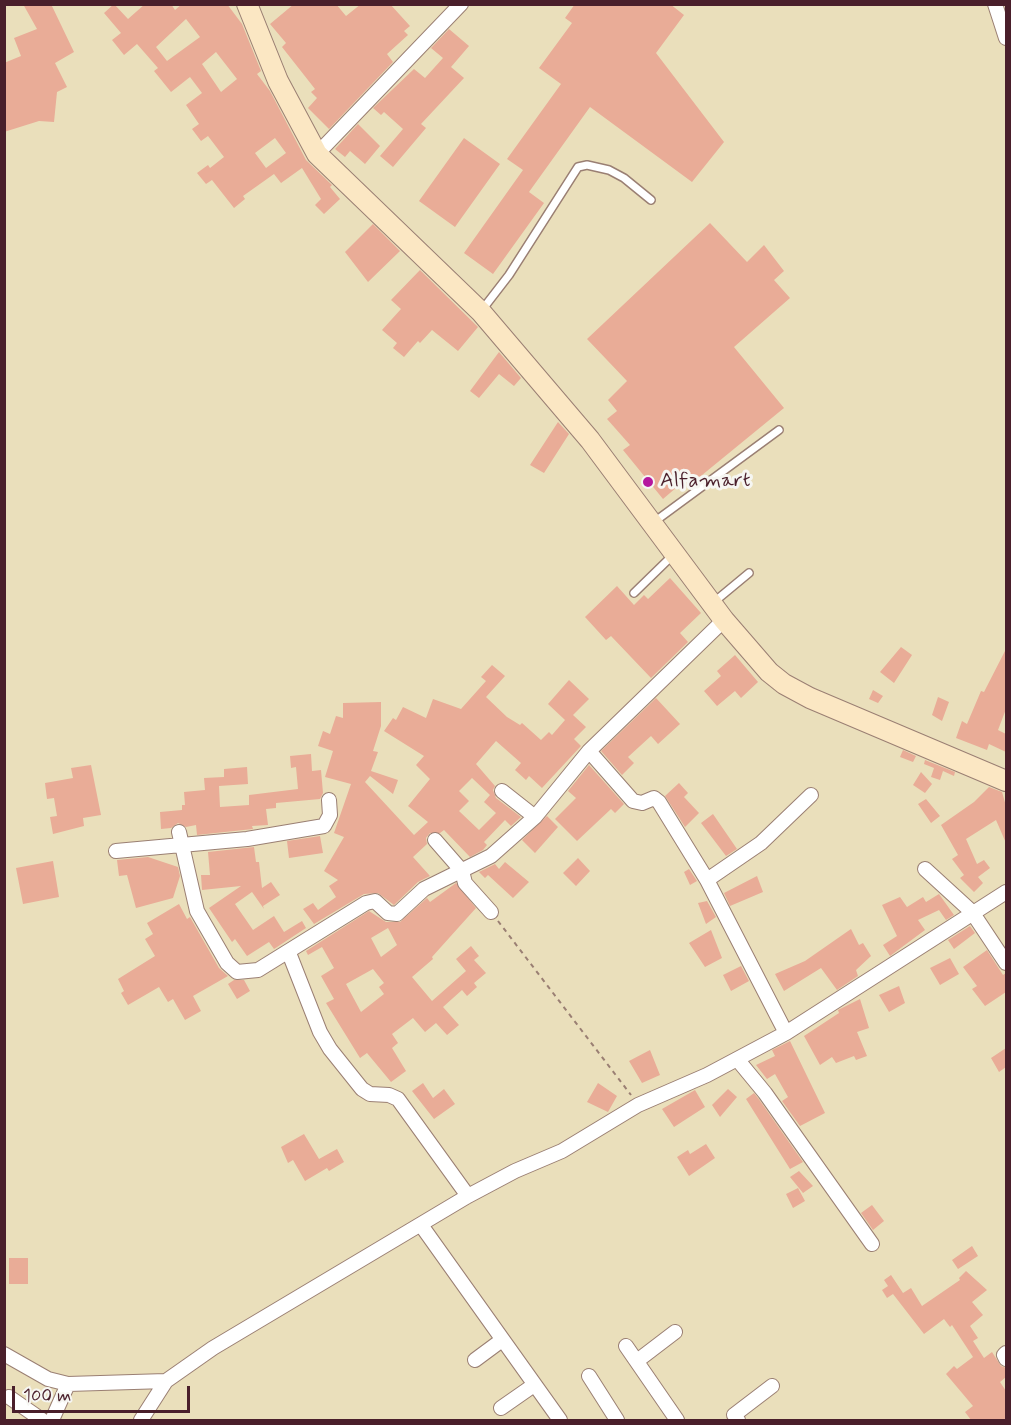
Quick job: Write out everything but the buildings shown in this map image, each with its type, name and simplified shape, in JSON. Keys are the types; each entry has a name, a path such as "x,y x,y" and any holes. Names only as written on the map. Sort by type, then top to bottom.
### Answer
{"main road":[{"path":"247,4 278,81 317,154 481,312 590,440 724,620 769,672 784,684 1006,781"}],"street":[{"path":"317,154 461,4"},
{"path":"994,4 1006,38"},
{"path":"180,838 197,911 227,963 237,972 250,971 289,953 366,903 375,901 388,913 397,914 424,889 490,856 535,817 589,751 724,620"},
{"path":"589,751 633,801 642,803 654,798 659,802 707,880 786,1033"},
{"path":"502,791 535,817"},
{"path":"707,880 761,843 811,795"},
{"path":"116,851 180,838 247,839 324,825 330,816 328,800"},
{"path":"435,840 462,871 465,883 491,912"},
{"path":"925,869 972,912 1006,963"},
{"path":"141,1420 166,1381 213,1348 468,1196 515,1171 562,1151 638,1105 737,1059 786,1033 1006,892"},
{"path":"289,953 320,1032 330,1050 362,1089 370,1094 389,1095 398,1099 468,1196"},
{"path":"737,1059 765,1093 872,1244"},
{"path":"421,1225 560,1420"},
{"path":"637,1361 675,1332"},
{"path":"475,1360 502,1340"},
{"path":"626,1346 678,1420"},
{"path":"1006,1353 1004,1355 1006,1359"},
{"path":"4,1354 48,1378 68,1384 166,1381"},
{"path":"589,1376 617,1420"},
{"path":"52,1420 68,1384"},
{"path":"501,1408 534,1385"},
{"path":"738,1420 734,1416 772,1386"},
{"path":"9,1397 42,1420"}],"lane":[{"path":"481,312 509,274 578,167 587,165 609,170 624,178 651,200"},
{"path":"652,523 779,429"},
{"path":"634,593 675,553"},
{"path":"712,603 748,573"}],"path":[{"path":"491,912 638,1105"}],"place":[{"name":"Alfamart","path":"648,482"}]}
